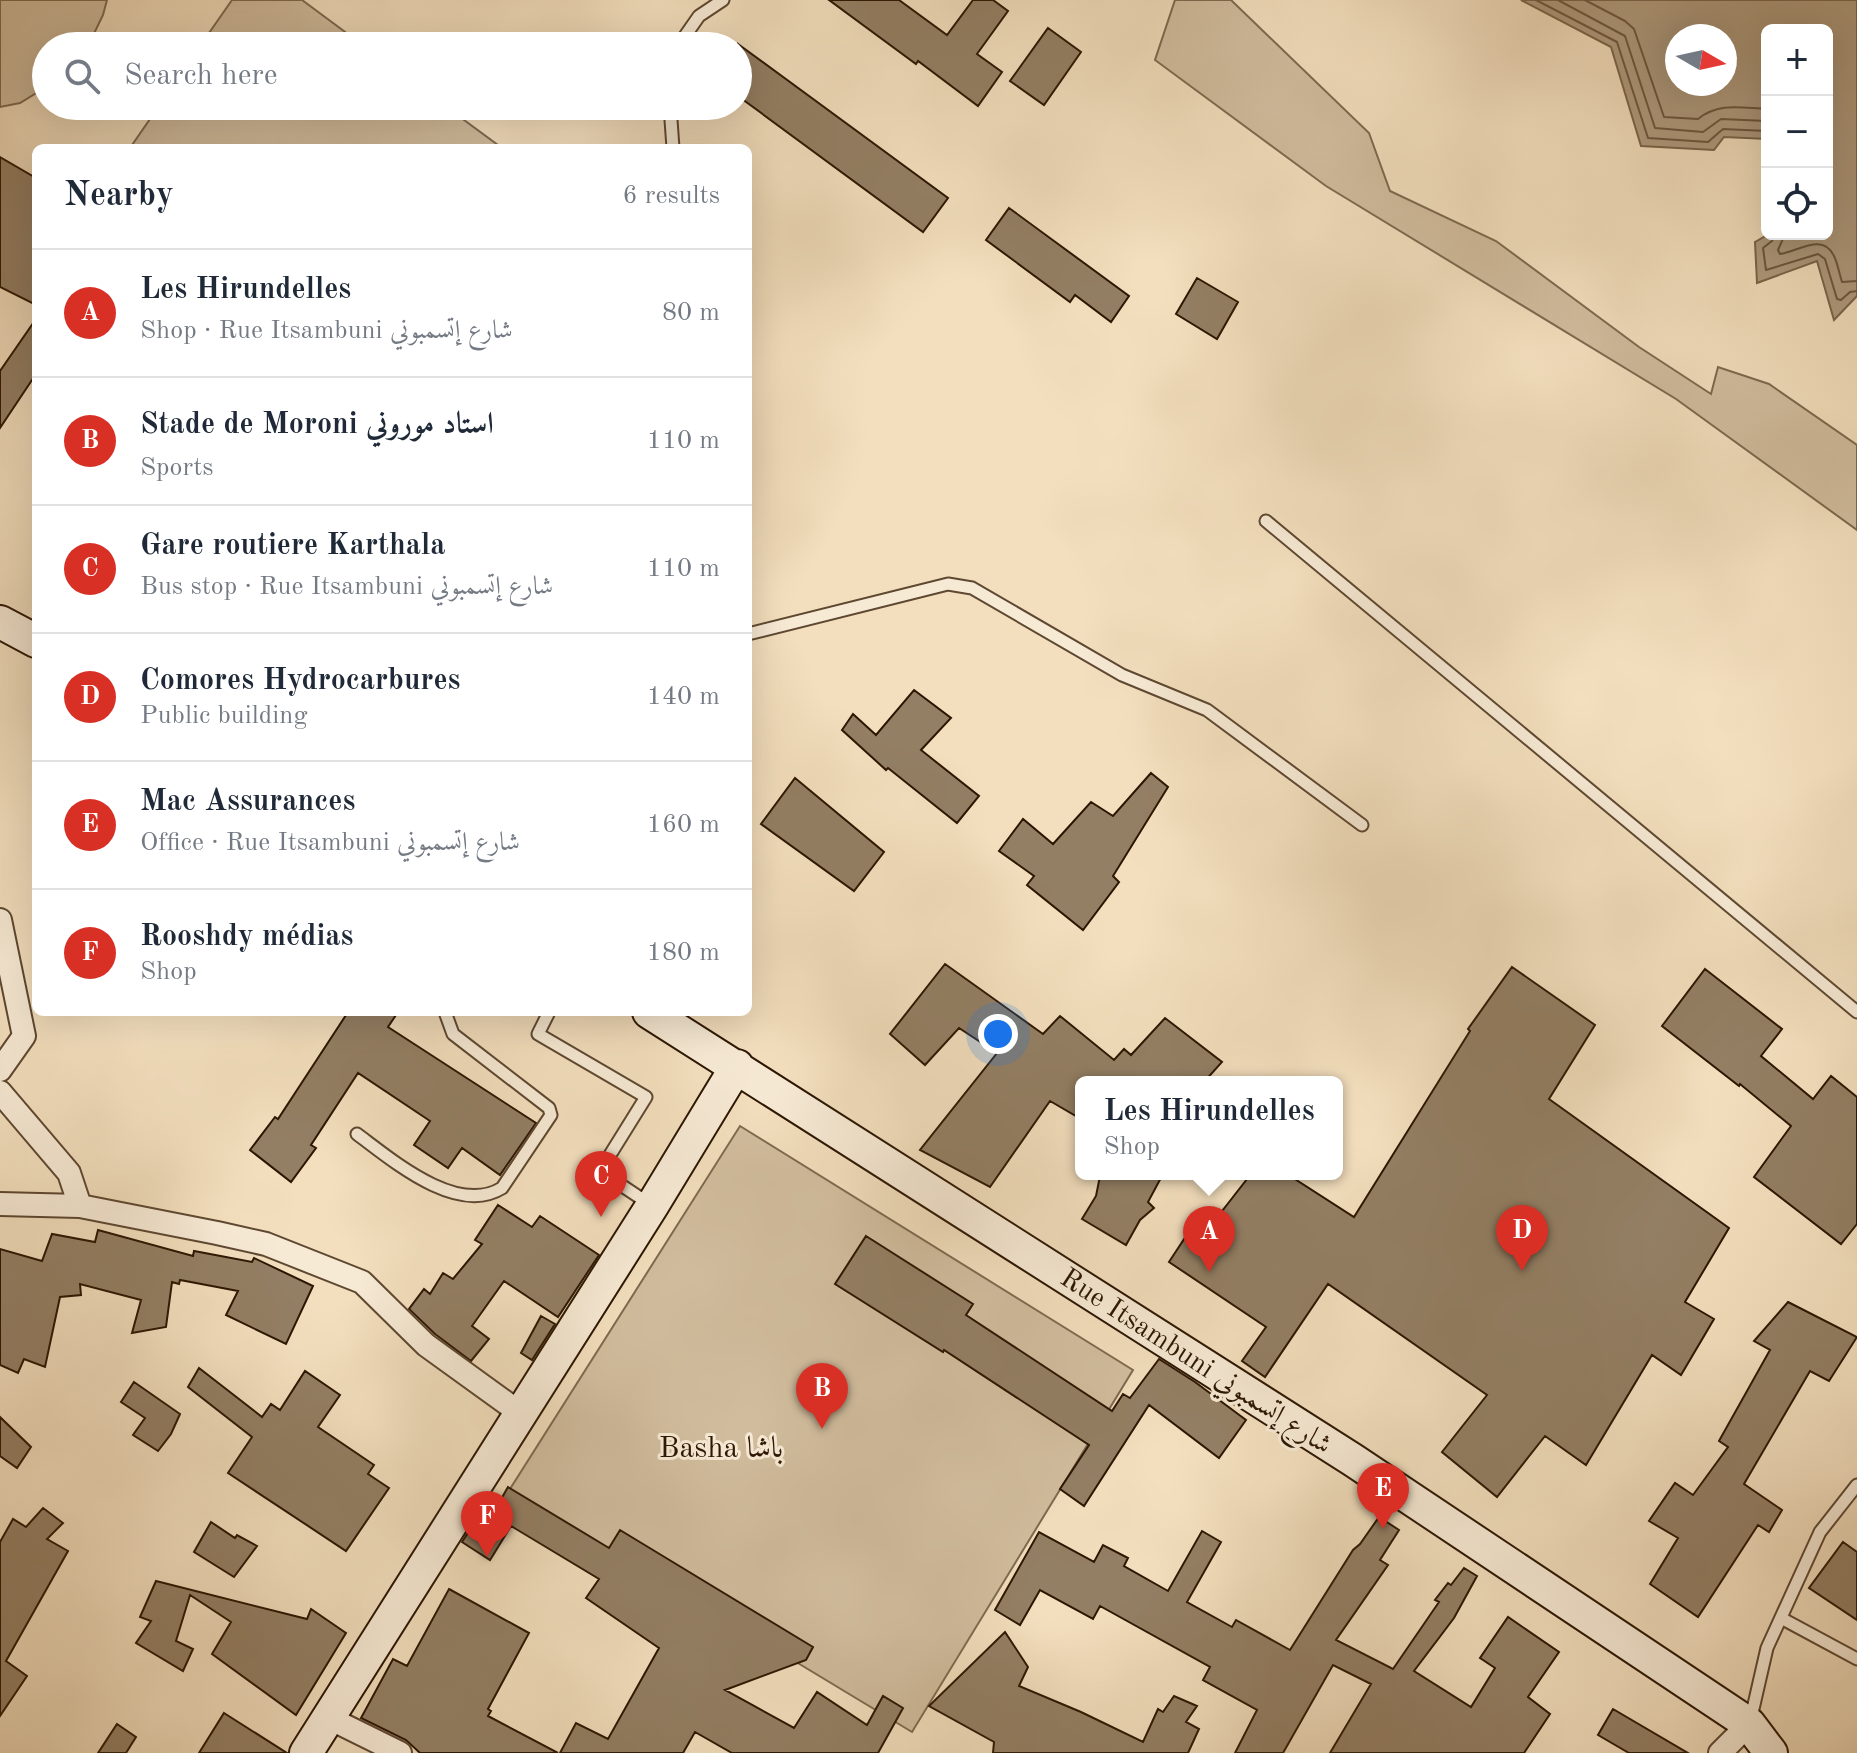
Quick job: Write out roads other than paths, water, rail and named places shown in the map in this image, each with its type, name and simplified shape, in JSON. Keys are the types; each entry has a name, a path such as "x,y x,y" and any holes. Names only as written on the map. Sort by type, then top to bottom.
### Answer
{"main road":[{"path":"0,622 32,639"},
{"name":"Rue Itsambuni شارع إتسمبوني","path":"656,1016 1353,1460 1749,1724 1771,1753"},
{"path":"306,1753 737,1066"}],"street":[{"path":"0,920 24,1036 0,1070"},
{"path":"0,1092 69,1173 80,1206"},
{"path":"0,1204 80,1206 266,1244 362,1282 426,1345 520,1413"},
{"path":"327,1717 400,1753"},
{"path":"1720,1753 1749,1724"}],"lane":[{"path":"688,32 699,16 723,0"},
{"path":"671,120 673,144"},
{"path":"1266,521 1857,1012"},
{"path":"752,633 948,584 972,588 1122,675 1207,710 1362,825"},
{"path":"357,1134 421,1180 434,1185 472,1195 492,1194 502,1188 551,1115 549,1108 453,1034 446,1016"},
{"path":"547,1016 538,1034 646,1097 600,1171 652,1206"},
{"path":"1749,1724 1767,1648 1820,1532 1857,1485"},
{"path":"1781,1618 1857,1659"}],"water":[{"path":"1521,0 1857,0 1857,296 1834,320 1817,261 1757,283 1755,242 1761,239 1833,240 1833,24 1761,24 1761,139 1724,137 1714,150 1641,146 1611,47"}],"place":[{"name":"Gare routiere Karthala","path":"601,1217"},
{"name":"Comores Hydrocarbures","path":"1522,1271"},
{"name":"Les Hirundelles","path":"1209,1272"},
{"name":"Stade de Moroni استاد موروني","path":"822,1429"},
{"name":"Mac Assurances","path":"1383,1529"},
{"name":"Rooshdy médias","path":"487,1557"}],"district":[{"name":"Basha باشا","path":"721,1447"}]}
